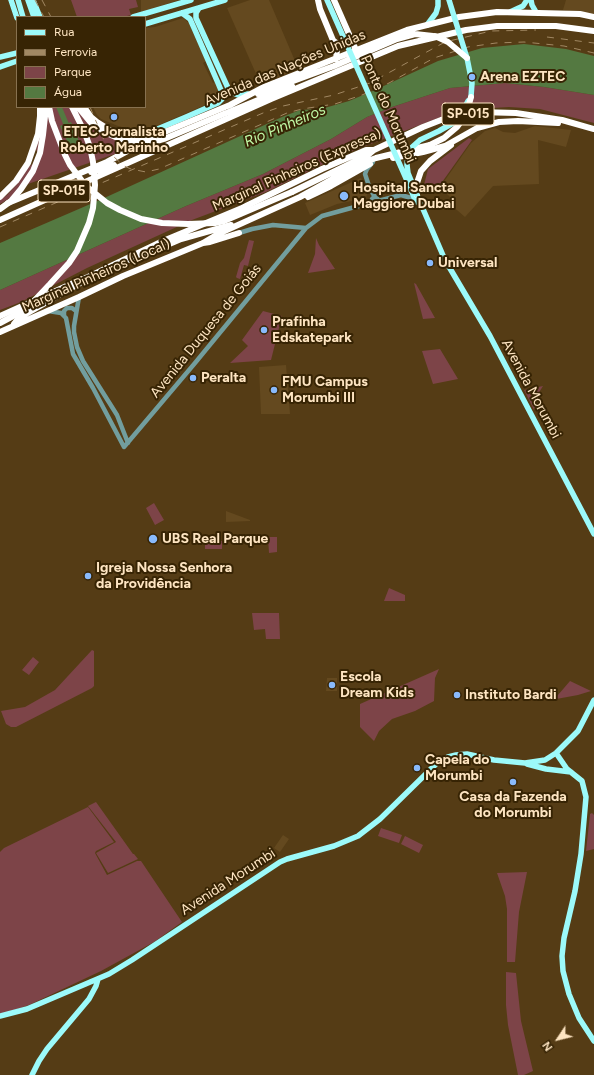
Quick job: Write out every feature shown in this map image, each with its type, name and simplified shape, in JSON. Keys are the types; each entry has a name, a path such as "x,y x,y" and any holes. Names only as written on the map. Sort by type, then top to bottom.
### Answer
{"highway":[{"path":"318,0 320,9 337,50 336,58"},
{"path":"334,0 356,50"},
{"name":"Avenida das Nações Unidas","path":"0,208 107,162 154,136 228,110 250,94 397,34 427,25 474,15 510,12 536,12 594,16"},
{"name":"SP-015","path":"0,220 258,104 386,51 411,43 480,27 524,25 574,28 594,31"},
{"path":"574,28 594,27"},
{"path":"79,108 92,124 100,130 120,139 138,142 154,142 164,139 290,82 363,54 397,39 415,34 435,36 444,40 467,58"},
{"path":"334,41 339,45 344,46 352,42"},
{"path":"228,110 282,89 311,82"},
{"path":"203,243 209,238 300,197 368,160 430,145 444,138 457,127 466,114 471,97"},
{"path":"0,197 16,181 32,156 39,126 40,108"},
{"path":"48,108 65,155 70,165 86,186 106,203 120,210 141,219 162,223 188,224 215,223 224,221 292,192 368,155 374,150"},
{"path":"0,208 11,201 33,171 41,147 48,108"},
{"path":"0,323 32,303 69,263 77,251 89,223 93,208 95,185 93,162 90,147 72,108"},
{"path":"85,108 91,117 97,122 116,134 135,139 154,136"},
{"name":"Marginal Pinheiros (Expressa)","path":"0,316 88,277 163,241 242,208 322,169 366,150 374,150 441,120 478,112 516,112 569,122 594,129"},
{"path":"300,197 306,197 331,186 373,162 436,149 477,128 499,122 569,122"},
{"path":"417,198 417,183 421,171 430,161 458,139"},
{"path":"58,182 111,166 128,163"},
{"path":"117,263 140,257 170,243 197,234 233,224 237,225"},
{"path":"203,243 239,233"},
{"name":"Marginal Pinheiros (Local)","path":"0,332 130,273 203,243"},
{"path":"13,326 19,318 82,283 88,277"}],"main road":[{"path":"11,0 16,16"},
{"path":"18,0 23,16"},
{"path":"28,0 34,16"},
{"path":"33,0 40,16"},
{"path":"137,16 191,0"},
{"path":"146,24 225,0"},
{"name":"Ponte do Morumbi","path":"327,0 408,183"},
{"path":"427,25 436,13 438,0"},
{"path":"417,198 408,173 408,153 410,149 420,140 439,132 452,123 462,112 471,97 472,83 467,58 449,0"},
{"path":"510,12 523,6 527,0"},
{"path":"531,0 536,12"},
{"path":"199,8 196,17 218,68 231,92 238,95 250,94"},
{"path":"182,13 190,19 208,58 223,97"},
{"path":"190,19 193,16 196,17"},
{"path":"0,58 16,53"},
{"path":"0,67 16,62"},
{"path":"116,134 136,136 148,133 218,103 223,97 228,96 231,92"},
{"name":"Avenida Morumbi","path":"408,183 417,198 444,258 490,336 594,534"},
{"path":"515,383 523,383"},
{"path":"516,399 524,399"},
{"name":"Avenida Morumbi","path":"0,1016 27,1009 118,969 280,862 334,846 351,839 380,819 425,774 442,760 456,755 467,754 494,760 525,763 544,760 556,753 578,731 594,700"},
{"path":"556,753 563,768"},
{"path":"544,760 542,765 546,769"},
{"path":"525,763 546,769 563,768 571,772 582,781 585,789 586,805 578,874 563,948 563,971 573,1006 594,1041"},
{"path":"32,1075 39,1061 89,999 98,979"},
{"path":"89,983 96,986"}],"street":[{"path":"373,162 365,174 375,199 401,195 410,198 417,198"},
{"path":"401,195 408,183"},
{"name":"Avenida Duquesa de Goiás","path":"108,420 124,447 306,228 322,216 364,205 375,199"},
{"path":"239,233 273,225 306,228"},
{"path":"79,297 74,332 77,347 83,361 117,415 128,443"},
{"path":"64,315 64,311 67,308 72,308 76,311"},
{"path":"48,311 59,312 64,315 67,321 73,354 93,388 108,420 113,419 117,415"}],"shaded area":[{"path":"141,0 179,0 141,12"},
{"path":"250,0 269,0 298,68 261,85 227,8"},
{"path":"566,0 594,0 594,15 563,10"},
{"path":"183,18 189,23 206,61 203,63 213,83 215,82 220,95 219,99 140,133 135,127 131,129 118,126 101,119 94,108 146,108 146,28 155,27"},
{"path":"535,126 571,130 566,147 538,140 539,184 493,186 465,217 450,204 453,200 447,194 443,183 471,143 485,131 495,128 503,132 515,133"},
{"name":"Hospital Sancta Maggiore Dubai","path":"361,178 367,194 366,198 337,204 310,215 305,203"},
{"name":"FMU Campus Morumbi III","path":"286,365 290,414 261,414 259,367"},
{"path":"226,511 250,520 250,521 226,522"},
{"name":"Escola Dream Kids","path":"327,678 337,678 337,691 326,691"},
{"path":"283,835 289,839 280,852 274,848"}],"green space":[{"path":"71,0 136,0 138,7 129,9 131,15 127,16 77,16"},
{"path":"505,83 544,87 594,95 594,123 540,109 509,107 459,110 342,155 266,192 192,220 87,268 21,302 0,310 0,290 186,206 263,174 331,139 367,117 450,88"},
{"path":"41,108 82,108 137,144 115,154 22,186 10,198 0,204 0,200 7,195 17,184 28,167 33,164 38,154 36,149 39,138"},
{"path":"469,138 472,140 440,185 424,185 428,169"},
{"path":"316,238 335,269 308,273 315,254"},
{"path":"249,240 254,241 248,266 244,265 240,279 236,277 240,263 244,258"},
{"path":"414,283 416,284 435,318 423,319"},
{"path":"263,311 282,316 271,360 230,363 248,346 242,340"},
{"path":"440,349 458,379 433,384 422,351"},
{"path":"543,386 538,394 534,410 524,390"},
{"path":"154,503 164,520 155,525 146,508"},
{"path":"268,537 277,537 277,552 269,553"},
{"path":"205,541 222,541 222,549 205,549"},
{"path":"389,588 405,595 405,601 384,601"},
{"path":"252,613 279,613 280,639 266,639 265,629 254,630"},
{"path":"92,650 94,651 94,686 92,688 16,727 11,727 6,724 1,711 25,707 55,690"},
{"path":"33,657 39,662 29,675 22,670"},
{"path":"439,669 435,678 434,701 415,711 392,719 379,731 374,741 360,727 360,704"},
{"path":"570,681 591,691 551,700 558,695"},
{"path":"96,802 138,859 108,873 96,853 116,842 88,806"},
{"path":"88,807 114,842 96,851 95,853 107,875 137,861 141,861 182,922 154,942 101,971 29,1005 5,1013 0,1013 0,852 4,848"},
{"path":"592,813 594,815 594,849 586,851 590,814"},
{"path":"381,828 402,835 399,843 378,836"},
{"path":"405,836 423,845 419,853 401,844"},
{"path":"527,872 519,912 515,962 507,962 507,909 505,896 497,873"},
{"path":"506,972 516,973 521,1021 533,1071 524,1075 518,1075 508,1025 506,1005"}],"water":[{"name":"Rio Pinheiros","path":"524,44 566,49 594,56 594,95 544,87 505,83 450,88 392,107 367,117 331,139 263,174 186,206 0,290 0,243 300,110 321,109 349,101 438,61 482,48"},
{"path":"71,122 79,141 69,145 60,126"}],"waterway":[{"path":"59,108 74,143"}],"railway":[{"path":"35,0 43,16"},
{"path":"42,0 50,16"},
{"path":"0,227 263,113 283,106 334,95 370,83 445,42 491,31 536,30"},
{"path":"547,37 594,43"},
{"path":"90,108 106,145 114,157 124,166 146,172 159,169 287,113 335,104 362,95 389,83 434,58 468,47 496,43 524,42 564,46 594,53"}],"place":[{"name":"Arena EZTEC","path":"472,77"},
{"name":"ETEC Jornalista Roberto Marinho","path":"114,117"},
{"name":"Hospital Sancta Maggiore Dubai","path":"344,196"},
{"name":"Universal","path":"430,263"},
{"name":"Prafinha Edskatepark","path":"264,330"},
{"name":"Peralta","path":"193,378"},
{"name":"FMU Campus Morumbi III","path":"274,390"},
{"name":"UBS Real Parque","path":"153,539"},
{"name":"Igreja Nossa Senhora da Providência","path":"88,576"},
{"name":"Escola Dream Kids","path":"332,685"},
{"name":"Instituto Bardi","path":"457,695"},
{"name":"Capela do Morumbi","path":"417,768"},
{"name":"Casa da Fazenda do Morumbi","path":"513,782"}]}
